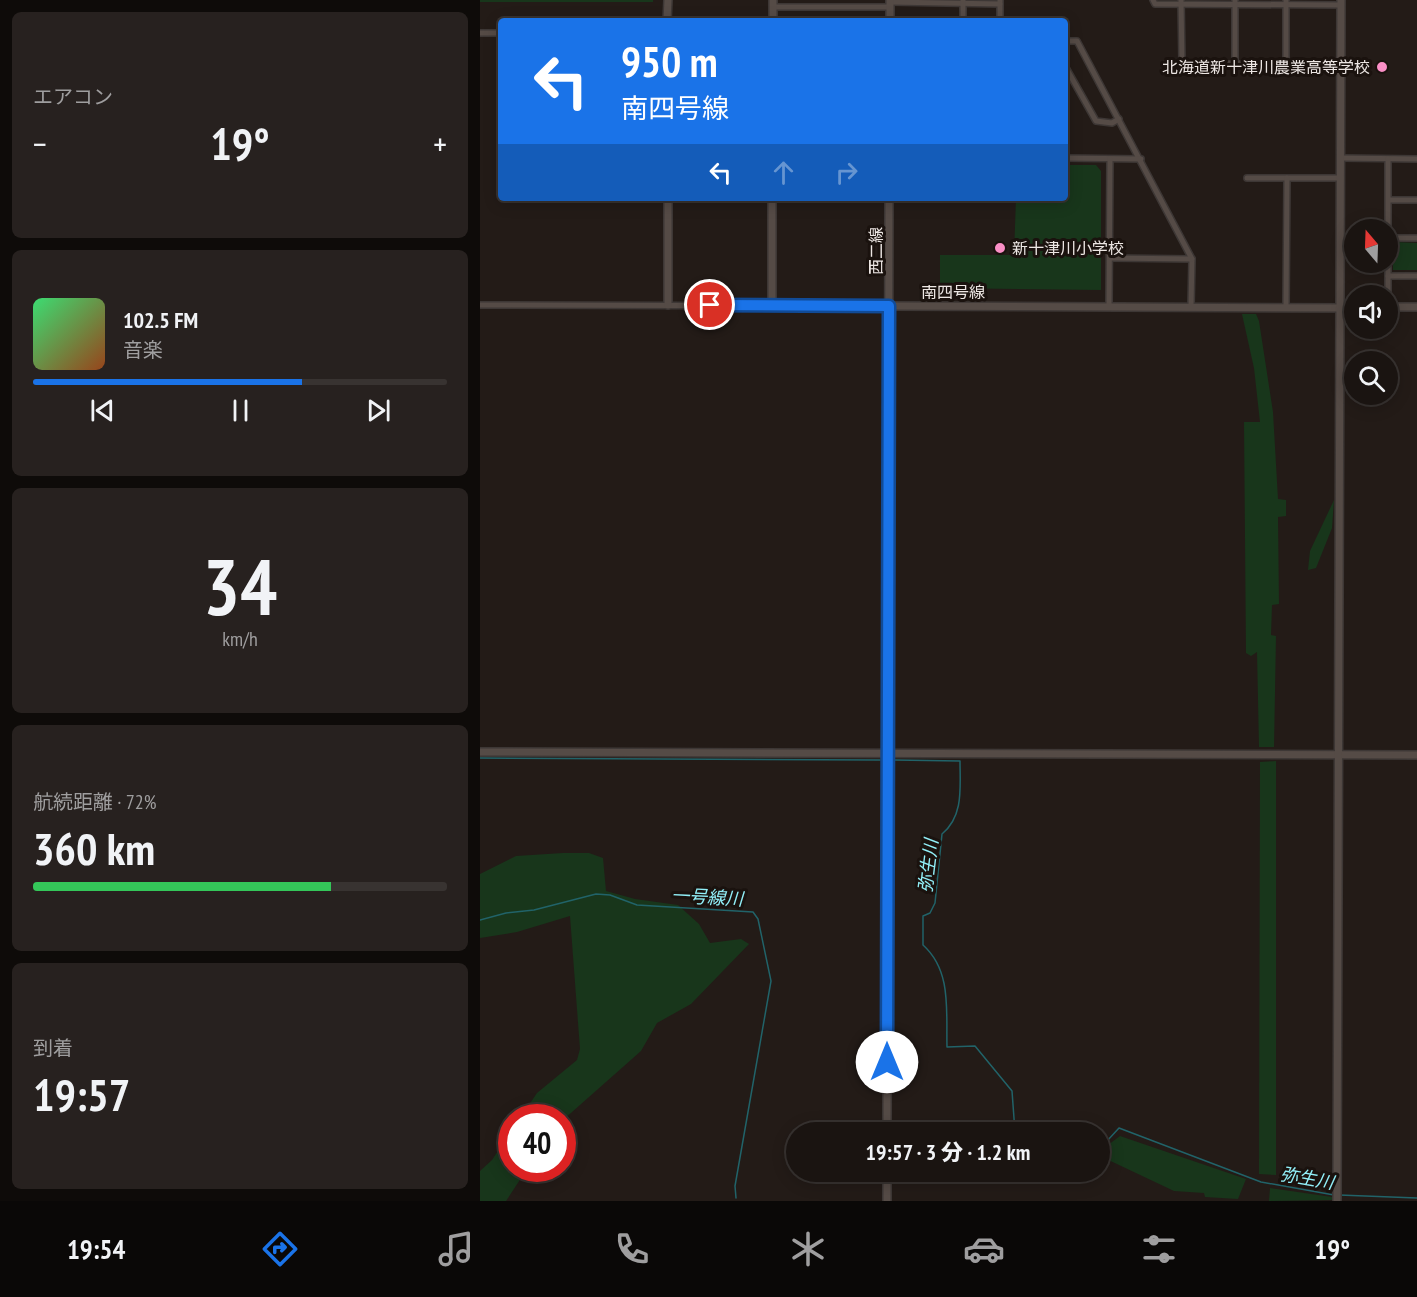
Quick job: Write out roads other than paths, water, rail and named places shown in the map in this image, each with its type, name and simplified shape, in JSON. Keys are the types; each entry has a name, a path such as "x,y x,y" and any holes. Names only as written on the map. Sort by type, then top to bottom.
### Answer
{"street":[{"path":"667,18 668,0"},
{"path":"1153,0 1155,4 1341,2 1337,1200"},
{"path":"963,2 963,18"},
{"path":"773,4 1000,2 1000,18"},
{"path":"1181,2 1182,63"},
{"path":"1235,2 1235,64"},
{"path":"1286,2 1286,64"},
{"path":"480,33 498,33"},
{"path":"1068,41 1077,41 1192,259 1191,306"},
{"path":"1166,64 1341,64"},
{"path":"1068,71 1096,121 1112,123 1119,119"},
{"path":"1068,158 1141,159"},
{"path":"1341,158 1417,159"},
{"path":"1109,306 1110,159"},
{"path":"1389,159 1389,219"},
{"path":"1247,178 1341,178"},
{"path":"1286,308 1287,178"},
{"path":"1389,200 1417,200"},
{"path":"668,201 668,305"},
{"path":"772,201 772,305"},
{"name":"西二線","path":"887,1122 889,201"},
{"path":"1398,238 1417,238"},
{"path":"1110,258 1192,259"},
{"path":"1389,285 1389,276 1417,276"},
{"name":"南四号線","path":"480,305 1341,308"},
{"path":"1398,307 1417,307"},
{"path":"480,752 1417,755"},
{"path":"887,1182 887,1201"}],"waterway":[{"name":"弥生川","path":"480,758 880,760"},
{"name":"弥生川","path":"895,760 960,761 959,801 954,819 942,834 935,903 930,913 923,916 923,945 932,955 943,979 947,1006 947,1047 975,1046 1012,1091 1014,1122"},
{"name":"一号線川","path":"480,920 506,913 534,910 596,894 610,895 637,905 753,912 758,919 771,981 735,1186 736,1198"},
{"name":"弥生川","path":"1110,1138 1119,1128 1261,1182 1334,1195"},
{"name":"弥生川","path":"1339,1195 1417,1198"}],"place":[{"name":"北海道新十津川農業高等学校","path":"1382,67"},
{"name":"新十津川小学校","path":"1000,248"}]}
